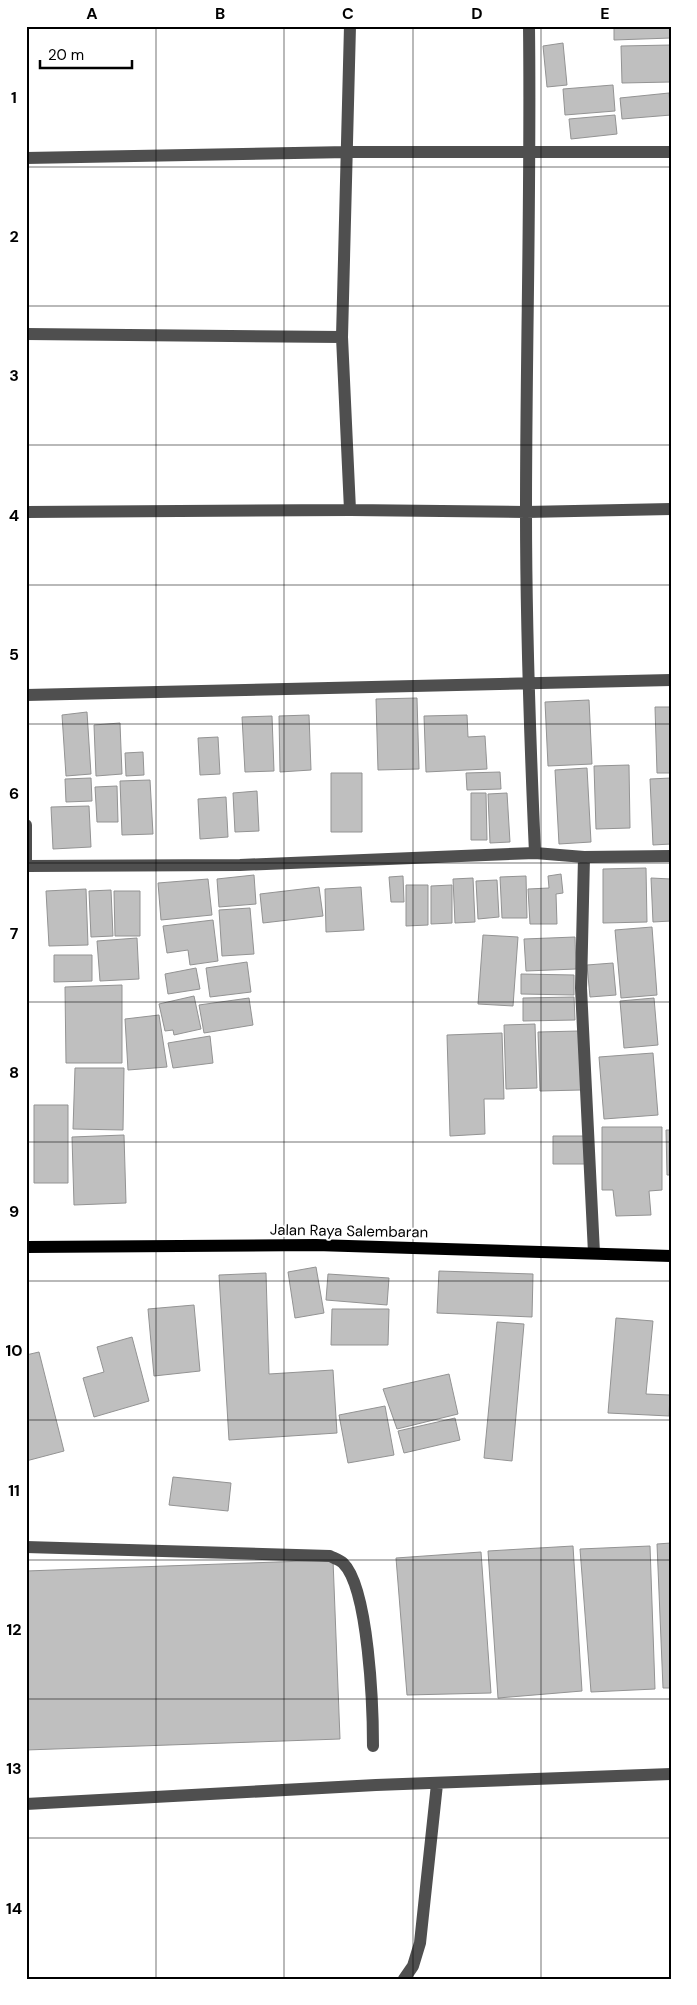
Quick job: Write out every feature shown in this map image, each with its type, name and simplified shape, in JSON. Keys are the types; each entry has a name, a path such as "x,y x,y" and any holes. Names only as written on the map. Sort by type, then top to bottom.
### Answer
{"main road":[{"name":"Jalan Raya Salembaran","path":"26,1247 316,1245 671,1256"}],"street":[{"path":"350,26 342,337 350,510"},
{"path":"529,26 531,152 526,512 528,682 536,853"},
{"path":"26,158 348,152 671,152"},
{"path":"26,334 342,337"},
{"path":"26,512 350,510 526,512 671,509"},
{"path":"26,695 671,680"},
{"path":"26,826 26,865 240,865 536,853 584,857 671,856"},
{"path":"584,857 582,988 594,1253"},
{"path":"26,1547 330,1556 343,1562 352,1575 359,1601 372,1682 374,1746"},
{"path":"26,1804 671,1774"},
{"path":"404,1979 412,1966 420,1943 437,1784"}],"building":[{"path":"614,26 671,26 671,38 614,40"},
{"path":"563,43 567,85 547,87 543,46"},
{"path":"671,45 671,82 622,83 621,46"},
{"path":"613,85 615,111 565,115 563,89"},
{"path":"669,93 671,115 622,119 620,98"},
{"path":"615,115 617,134 571,139 569,119"},
{"path":"417,698 419,769 378,770 376,699"},
{"path":"589,700 592,764 548,766 545,702"},
{"path":"655,707 671,707 671,773 657,773"},
{"path":"87,712 91,774 66,776 62,715"},
{"path":"309,715 311,770 280,772 279,716"},
{"path":"467,715 468,737 485,736 487,769 426,772 424,716"},
{"path":"272,716 274,771 245,772 242,717"},
{"path":"120,723 122,774 96,776 94,725"},
{"path":"218,737 220,774 200,775 198,738"},
{"path":"143,752 144,775 126,776 125,753"},
{"path":"629,765 630,828 596,829 594,766"},
{"path":"587,768 591,842 559,844 555,770"},
{"path":"500,772 501,789 467,790 466,773"},
{"path":"331,773 362,773 362,832 331,832"},
{"path":"91,778 92,801 66,802 65,779"},
{"path":"671,778 671,844 653,845 650,779"},
{"path":"150,780 153,834 122,835 120,781"},
{"path":"117,786 118,822 97,822 95,787"},
{"path":"257,791 259,831 235,832 233,793"},
{"path":"471,793 486,793 487,840 471,840"},
{"path":"507,793 510,842 490,843 488,794"},
{"path":"226,797 228,837 200,839 198,799"},
{"path":"89,806 91,847 53,849 51,807"},
{"path":"646,868 647,922 603,923 603,869"},
{"path":"561,874 563,893 556,894 557,924 530,924 528,889 549,888 548,876"},
{"path":"254,875 256,904 219,907 217,879"},
{"path":"403,876 404,902 391,902 389,877"},
{"path":"526,876 527,918 502,918 500,877"},
{"path":"473,878 475,922 455,923 453,879"},
{"path":"651,878 671,879 671,921 653,922"},
{"path":"208,879 212,915 161,920 158,883"},
{"path":"497,880 499,917 478,919 476,881"},
{"path":"406,885 428,885 428,925 406,926"},
{"path":"452,885 452,923 431,924 431,886"},
{"path":"319,887 323,916 263,923 260,894"},
{"path":"361,887 364,930 326,932 325,889"},
{"path":"86,889 88,945 49,946 46,891"},
{"path":"111,890 113,936 91,937 89,891"},
{"path":"114,891 140,891 140,936 115,936"},
{"path":"250,908 254,954 222,956 219,910"},
{"path":"213,920 218,961 190,965 188,950 167,953 163,926"},
{"path":"652,927 657,995 621,998 615,930"},
{"path":"483,935 518,937 513,1006 478,1004"},
{"path":"575,937 576,969 526,971 524,939"},
{"path":"137,938 139,979 100,981 97,941"},
{"path":"54,955 92,955 92,981 54,982"},
{"path":"247,962 251,992 210,997 206,968"},
{"path":"613,963 616,995 590,997 587,965"},
{"path":"196,968 200,989 168,994 165,974"},
{"path":"521,974 574,975 574,995 521,994"},
{"path":"122,985 122,1063 66,1063 65,987"},
{"path":"194,996 201,1029 174,1035 173,1030 165,1031 159,1004"},
{"path":"574,997 575,1020 523,1021 523,998"},
{"path":"249,998 253,1025 204,1033 199,1005"},
{"path":"654,998 658,1045 624,1048 620,1001"},
{"path":"159,1015 167,1067 128,1070 125,1019"},
{"path":"535,1024 537,1088 506,1089 504,1025"},
{"path":"579,1031 581,1090 540,1091 538,1032"},
{"path":"502,1033 504,1099 484,1099 485,1134 450,1136 447,1035"},
{"path":"210,1036 213,1063 173,1068 168,1043"},
{"path":"653,1053 658,1115 604,1119 599,1057"},
{"path":"75,1068 124,1068 123,1130 73,1129"},
{"path":"34,1105 68,1105 68,1183 34,1183"},
{"path":"602,1127 662,1127 662,1190 649,1191 651,1215 616,1216 613,1190 602,1190"},
{"path":"666,1130 671,1130 671,1175 667,1175"},
{"path":"124,1135 126,1203 74,1205 72,1137"},
{"path":"553,1136 586,1136 586,1164 553,1164"},
{"path":"316,1267 324,1313 295,1318 288,1272"},
{"path":"439,1271 533,1274 532,1317 437,1313"},
{"path":"266,1273 269,1374 333,1370 337,1433 229,1440 219,1275"},
{"path":"328,1274 389,1278 387,1305 326,1300"},
{"path":"194,1305 200,1371 154,1376 148,1309"},
{"path":"332,1309 389,1309 388,1345 331,1345"},
{"path":"616,1318 653,1321 646,1394 670,1395 669,1416 608,1413"},
{"path":"497,1322 524,1324 512,1461 484,1458"},
{"path":"132,1337 149,1401 94,1417 83,1378 104,1372 97,1347"},
{"path":"39,1352 64,1451 26,1461 26,1355"},
{"path":"449,1374 458,1414 397,1429 383,1389"},
{"path":"385,1406 394,1455 348,1463 339,1415"},
{"path":"455,1418 460,1440 404,1453 398,1431"},
{"path":"173,1477 231,1483 228,1511 169,1505"},
{"path":"671,1543 671,1688 663,1688 657,1544"},
{"path":"573,1546 582,1691 498,1698 488,1551"},
{"path":"650,1546 655,1689 591,1692 580,1549"},
{"path":"481,1552 491,1693 407,1695 396,1558"},
{"path":"333,1560 340,1739 26,1750 26,1571"}]}
